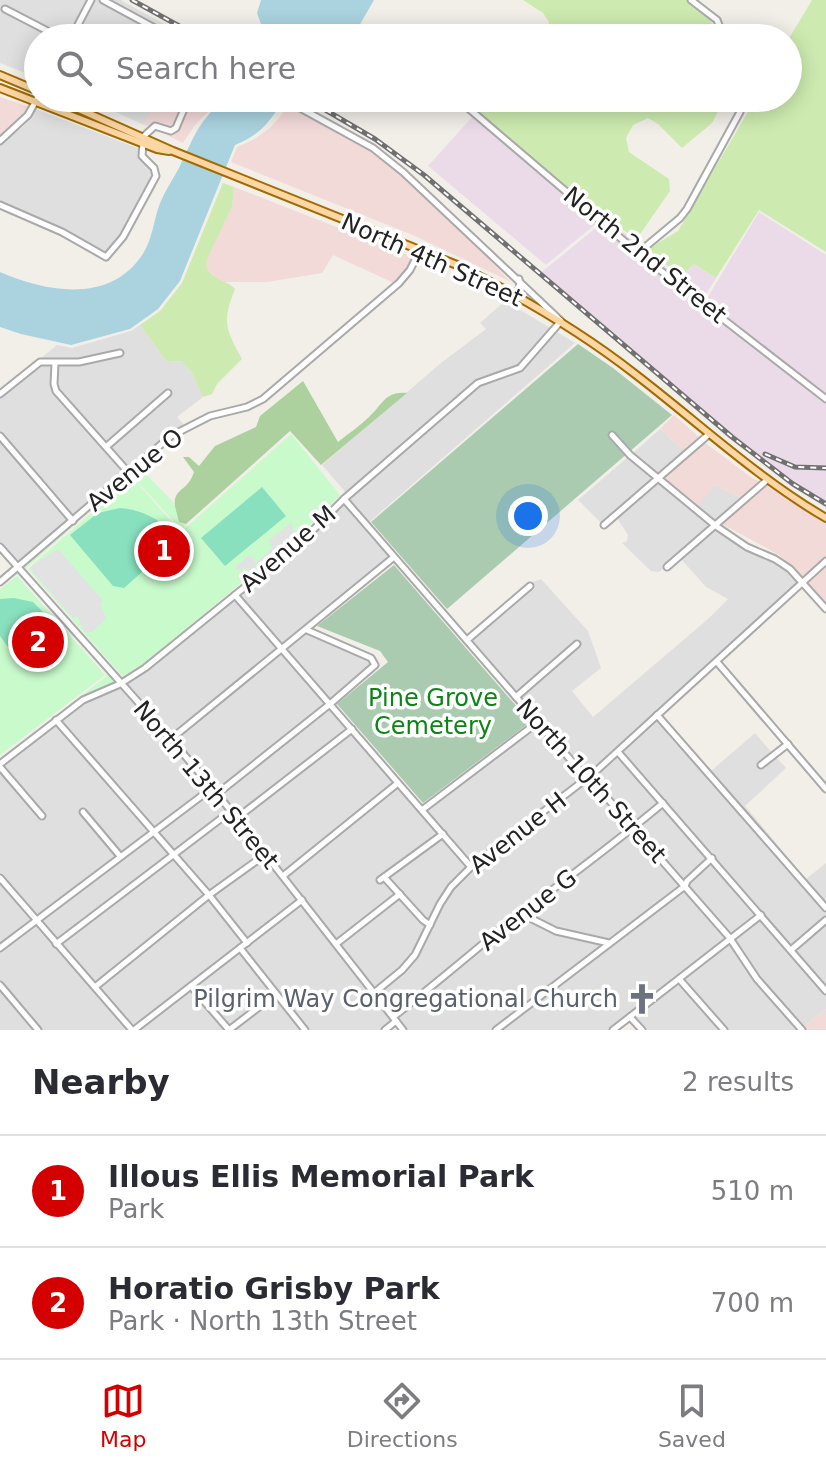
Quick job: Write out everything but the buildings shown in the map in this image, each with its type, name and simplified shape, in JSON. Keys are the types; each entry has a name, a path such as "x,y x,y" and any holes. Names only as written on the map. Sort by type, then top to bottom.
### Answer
{"main road":[{"path":"0,75 24,89"},
{"path":"0,88 24,94"},
{"path":"74,112 143,140"},
{"path":"84,112 143,140"},
{"name":"North 4th Street","path":"143,140 457,265 514,294 561,321 638,376 767,480 826,518"}],"street":[{"path":"78,24 91,0"},
{"path":"103,0 147,24"},
{"path":"691,0 719,24"},
{"path":"5,9 34,24"},
{"path":"0,141 30,112"},
{"path":"0,205 62,232 106,257 123,237 156,176 154,168 142,156 143,140 155,126 171,131 176,128 183,112"},
{"path":"307,112 373,148 430,194 561,321"},
{"name":"North 2nd Street","path":"473,112 638,253 826,399"},
{"path":"638,253 687,209 740,112"},
{"name":"Avenue O","path":"0,582 171,436 210,416 247,407 278,389 399,283 420,250"},
{"path":"514,294 521,285 519,278"},
{"name":"Avenue M","path":"0,766 83,700 120,684 145,668 303,540 344,499 478,383 520,368 561,321"},
{"path":"0,394 40,362 79,362 120,353"},
{"path":"55,363 56,391 128,472"},
{"path":"106,447 168,393"},
{"path":"612,435 630,455 716,526 747,547 790,569 826,609"},
{"path":"604,525 708,435"},
{"path":"0,436 73,521"},
{"path":"667,567 767,480"},
{"name":"North 10th Street","path":"344,499 685,886 753,969 757,979 802,1030"},
{"name":"North 13th Street","path":"0,547 212,788 403,1030"},
{"path":"171,739 394,557"},
{"name":"Avenue H","path":"374,993 415,955 451,887 471,867 588,778 826,561"},
{"path":"467,640 530,586"},
{"path":"235,595 471,867"},
{"path":"217,794 373,669 375,662 371,658 307,630"},
{"path":"516,697 577,644"},
{"path":"717,662 826,789"},
{"path":"657,715 826,908"},
{"path":"56,720 247,943"},
{"path":"422,810 538,722"},
{"path":"237,818 352,729"},
{"path":"761,765 788,744"},
{"path":"618,752 826,991"},
{"path":"0,766 42,816"},
{"path":"283,876 398,783"},
{"path":"0,948 212,788"},
{"name":"Avenue G","path":"385,1030 522,914 663,803"},
{"path":"56,944 231,811"},
{"path":"83,812 120,856"},
{"path":"430,925 382,878 443,834"},
{"path":"95,987 209,895 266,854"},
{"path":"496,1030 685,886 712,858"},
{"path":"0,878 133,1030 302,900"},
{"path":"336,944 400,894"},
{"path":"522,914 556,931 609,943"},
{"path":"613,1030 761,915"},
{"path":"791,950 826,920"},
{"path":"240,948 305,1030"},
{"path":"680,980 724,1030"},
{"path":"0,985 38,1030"},
{"path":"191,986 229,1030 276,994"},
{"path":"630,1017 642,1030"}],"shaded area":[{"path":"0,0 88,0 75,24 44,24 3,6 2,10 32,24 24,24 24,72 0,63"},
{"path":"95,0 98,0 141,24 82,24"},
{"path":"109,0 121,0 164,24 153,24"},
{"path":"0,97 24,105 26,112 20,121 0,137"},
{"path":"33,112 43,112 140,149 140,157 153,167 151,178 120,235 106,252 0,202 0,145 24,126"},
{"path":"116,112 151,112 144,125"},
{"path":"151,112 179,112 173,127 157,123 144,125"},
{"path":"186,112 208,112 183,143 154,129 176,132"},
{"path":"301,112 363,146 436,204 511,282 415,236 231,162 237,147 270,128 282,114"},
{"path":"474,115 598,222 546,265 428,166"},
{"path":"234,187 413,257 396,284 333,255 322,273 267,282 220,282 206,268 206,260 232,207"},
{"path":"759,212 826,255 826,504 760,461 539,274 607,219 706,300"},
{"path":"694,264 716,278 705,296 681,277"},
{"path":"505,301 552,329 519,365 476,381 347,494 322,465 441,363 486,329 480,323"},
{"path":"140,325 167,362 181,361 191,371 203,397 177,417 184,425 128,468 110,448 171,393 167,389 106,443 58,390 58,366 96,362 123,355 122,350 79,360 40,359 57,345 72,348 131,331"},
{"path":"557,332 575,343 368,523 348,500 480,385 522,370"},
{"path":"52,365 54,393 125,472 73,517 0,432 0,398 37,366"},
{"path":"674,415 700,438 685,452 660,429"},
{"path":"660,429 685,452 659,475 632,454"},
{"path":"0,440 70,520 18,564 0,543"},
{"path":"704,442 760,482 742,498 715,485 698,506 664,478"},
{"path":"628,457 655,478 602,524 578,500"},
{"path":"663,479 715,485 742,498 716,523"},
{"path":"659,482 712,526 659,572 651,571 622,543 627,541 628,535 617,518"},
{"path":"765,485 826,522 826,559 804,579 779,555 722,524"},
{"path":"344,503 390,557 282,646 239,596 306,541"},
{"path":"292,522 294,537 250,572 235,567 250,555 256,563 273,548 268,541"},
{"path":"716,529 785,567 800,582 617,750 589,774 582,771 519,698 580,644 576,641 516,693 470,640 533,587 533,582 541,579 588,631 601,668 572,691 593,717 728,599 706,587 681,559"},
{"path":"58,549 103,601 100,604 106,619 92,632 85,632 77,616 73,618 32,571 32,566"},
{"path":"826,566 826,604 807,583"},
{"path":"235,599 278,649 171,736 124,685"},
{"path":"307,633 370,660 372,664 330,700 286,650"},
{"path":"282,653 327,704 217,790 175,740"},
{"path":"120,687 208,787 152,829 60,721 85,703"},
{"path":"330,708 348,729 238,815 221,795"},
{"path":"660,719 826,911 826,916 791,946 622,753"},
{"path":"56,724 148,832 120,852 82,808 79,812 116,855 37,917 0,874 0,771 42,819 45,816 2,766"},
{"path":"538,726 584,777 472,864 426,811"},
{"path":"352,733 395,782 283,872 241,819"},
{"path":"755,733 772,753 758,764 761,768 776,757 786,768 745,806 806,879 826,863 826,904 711,771"},
{"path":"619,756 660,802 634,824 593,777"},
{"path":"589,781 631,828 393,1013 378,994 404,973 417,957 453,889 473,869"},
{"path":"398,786 439,833 377,879 380,883 384,880 396,894 336,940 287,877"},
{"path":"212,792 227,810 173,851 156,833"},
{"path":"663,807 709,858 684,881 638,828"},
{"path":"231,815 262,853 209,892 177,855"},
{"path":"635,832 681,885 609,940 556,928 527,914"},
{"path":"152,836 169,854 57,940 41,921"},
{"path":"443,837 468,867 449,886 429,921 388,877"},
{"path":"266,858 299,900 247,939 213,896"},
{"path":"173,859 205,895 95,983 60,944"},
{"path":"712,862 758,914 731,936 688,886"},
{"path":"0,882 33,920 0,945"},
{"path":"684,890 727,939 609,1030 500,1030"},
{"path":"400,898 427,926 412,954 374,989 339,944"},
{"path":"209,899 243,942 133,1028 99,987"},
{"path":"302,904 393,1020 381,1030 308,1030 244,949"},
{"path":"523,917 555,933 604,944 491,1030 407,1030 397,1017"},
{"path":"761,918 826,994 826,1009 803,1027 759,978 734,941"},
{"path":"37,924 128,1030 42,1030 0,981 0,952"},
{"path":"826,924 826,986 795,951"},
{"path":"730,944 799,1030 728,1030 684,980"},
{"path":"240,952 272,993 229,1026 195,987"},
{"path":"680,983 721,1030 645,1030 634,1018"},
{"path":"0,989 35,1030 0,1030"},
{"path":"191,990 226,1030 139,1030"},
{"path":"276,998 302,1030 234,1030"},
{"path":"826,1009 826,1030 806,1030 803,1027"}],"green space":[{"path":"523,0 687,0 710,18 712,24 549,24 543,13"},
{"path":"812,0 826,0 826,252 759,210 716,278 694,264 681,277 648,249 678,231 748,112 802,112 802,24 798,24"},
{"path":"478,112 718,112 712,123 682,148 648,118 633,125 626,138 629,152 669,179 670,191 636,240 608,217 602,219"},
{"path":"224,180 223,183 234,187 232,207 206,267 235,289 227,325 242,359 217,384 212,394 203,397 191,371 181,361 167,362 140,325 160,311 182,283"},
{"path":"578,344 672,415 447,609 371,522"},
{"path":"303,381 338,442 366,420 389,396 407,393 321,465 290,431 186,524 179,523 176,496 194,472 183,457 189,457 199,466 215,446 256,427 260,416"},
{"path":"291,434 340,495 306,529 147,661 123,677 28,569 132,477 181,532"},
{"path":"139,467 174,503 179,522 186,524 181,529 131,475 25,569 121,680 22,568"},
{"path":"262,487 286,516 225,566 201,538"},
{"path":"120,508 152,518 179,539 124,588 113,586 70,535 98,513"},
{"name":"Pine Grove Cemetery","path":"394,565 530,722 423,803 337,704 388,662 380,651 317,626"},
{"path":"18,572 116,683 82,698 56,716 108,675 18,574 0,586"},
{"path":"17,576 105,675 0,755 0,589"},
{"path":"0,599 33,602 51,620 17,647 8,647 0,636"}],"water":[{"path":"261,0 374,0 360,24 261,24 257,13"},
{"path":"275,112 252,136 235,145 180,281 158,309 130,329 71,345 0,327 0,272 37,285 77,289 97,287 131,269 147,247 161,201 209,114"}],"railway":[{"path":"132,0 176,24"},
{"path":"329,112 375,139 424,175 732,437 793,484 826,504"},
{"path":"765,454 795,467 826,468"}],"place":[{"name":"Illous Ellis Memorial Park","path":"164,551"},
{"name":"Horatio Grisby Park","path":"38,642"},
{"name":"Pilgrim Way Congregational Church","path":"642,999"}]}
